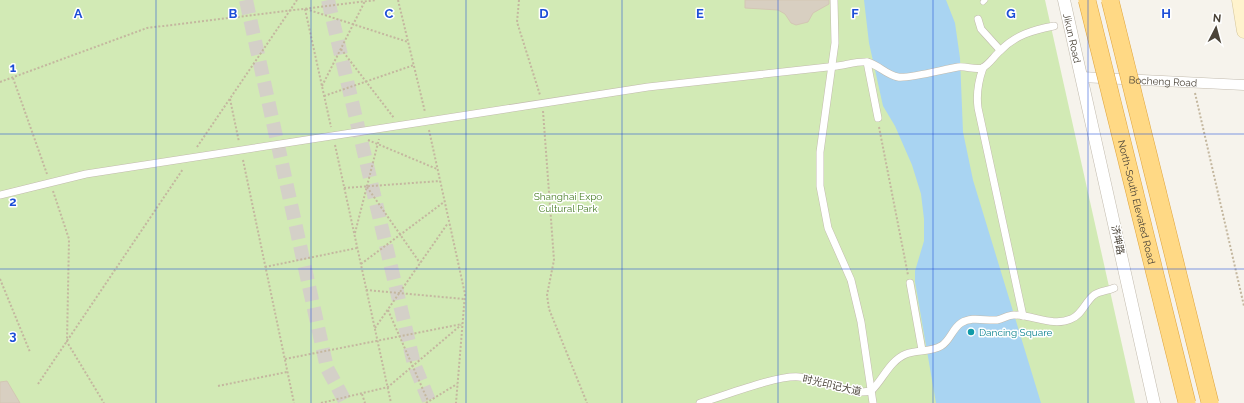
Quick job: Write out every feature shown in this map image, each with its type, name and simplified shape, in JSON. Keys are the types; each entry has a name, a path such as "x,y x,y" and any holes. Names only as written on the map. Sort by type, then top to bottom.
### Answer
{"highway":[{"name":"North-South Elevated Road","path":"1087,0 1186,403"},
{"path":"1110,0 1210,403"}],"main road":[{"path":"1239,0 1244,31"}],"street":[{"path":"834,0 835,43 820,152 820,186 828,228 851,280 861,322 873,403"},
{"name":"Jikun Road","path":"1064,0 1081,77"},
{"path":"978,19 981,29 1000,50"},
{"path":"1023,316 976,96 983,68 1000,50 1013,40 1029,31 1054,26"},
{"path":"867,62 878,118"},
{"path":"0,195 86,174 648,87 867,62 886,73 899,77 960,67 983,68"},
{"name":"Bocheng Road","path":"1081,77 1193,84 1244,85"},
{"name":"济坤路","path":"1081,77 1154,403"},
{"path":"910,283 922,350"},
{"path":"871,391 880,383 893,362 904,355 939,347 947,342 961,323 978,319 996,320 1014,315 1051,321 1072,319 1093,296 1100,292 1114,288"},
{"name":"时光印记大道","path":"700,403 786,378 807,378 855,392 871,391"}],"path":[{"path":"38,384 297,0"},
{"path":"0,82 147,28 376,0"},
{"path":"398,0 427,121 465,294 456,403"},
{"path":"519,0 517,22 543,103 554,260 547,295 549,308 587,403"},
{"path":"322,87 365,1"},
{"path":"305,9 408,42"},
{"path":"305,9 391,403"},
{"path":"341,49 400,125"},
{"path":"324,96 414,65"},
{"path":"13,78 69,239 67,340 104,403"},
{"path":"1193,84 1244,306"},
{"path":"230,99 294,403"},
{"path":"878,118 910,283"},
{"path":"354,234 382,128"},
{"path":"350,133 437,168"},
{"path":"344,188 440,181"},
{"path":"367,187 420,263"},
{"path":"361,264 444,202"},
{"path":"375,328 449,222"},
{"path":"265,267 357,248"},
{"path":"0,279 30,352"},
{"path":"366,290 464,299"},
{"path":"388,310 427,402 457,384"},
{"path":"285,359 462,324"},
{"path":"321,403 388,387 462,324"},
{"path":"218,386 287,372"},
{"path":"362,394 365,403"}],"green space":[{"name":"Shanghai Expo Cultural Park","path":"0,0 1045,0 1135,403 0,403"}],"water":[{"path":"864,0 946,0 955,23 960,58 963,132 973,180 1041,403 936,403 915,282 915,271 924,241 924,219 921,194 912,165 895,126 883,106 869,43"}],"building":[{"path":"745,0 829,0 829,4 813,13 808,22 796,25 791,23 785,14 778,10 745,8"},
{"path":"7,381 20,403 0,403 0,382"}],"tunnel":[{"path":"246,0 327,368 346,403"},
{"path":"328,0 414,364 430,403"}],"place":[{"name":"Dancing Square","path":"971,332"}]}
